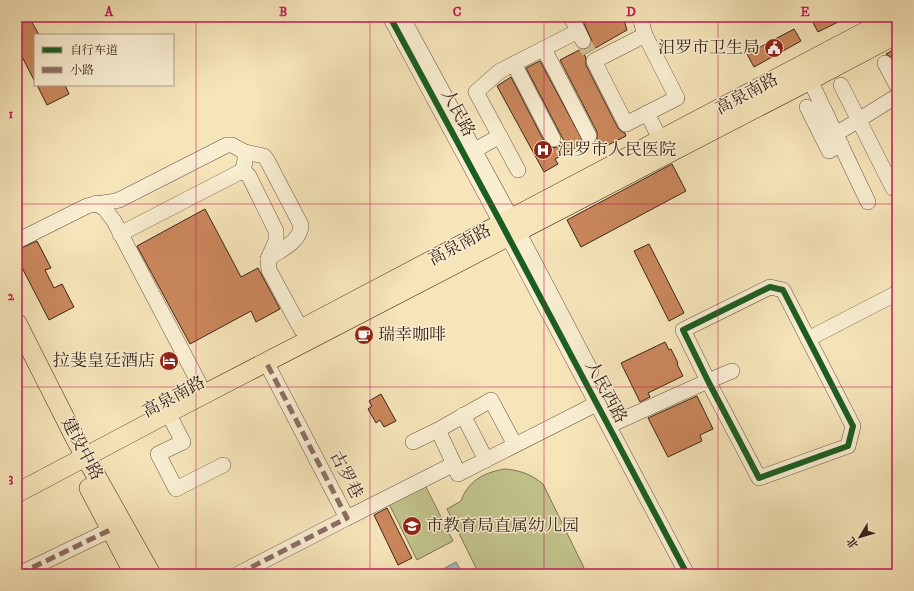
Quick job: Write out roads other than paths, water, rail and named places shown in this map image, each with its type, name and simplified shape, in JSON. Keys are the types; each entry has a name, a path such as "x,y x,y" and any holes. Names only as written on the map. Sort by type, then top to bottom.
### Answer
{"main road":[{"name":"高泉南路","path":"78,455 199,383 301,329 510,227 664,147 893,17"},
{"name":"高泉南路","path":"664,147 810,80 897,34"},
{"name":"高泉南路","path":"78,455 168,413 266,362 510,227"},
{"name":"建设中路","path":"17,323 78,455 110,530 134,574"},
{"name":"建设中路","path":"17,353 151,574"},
{"path":"17,481 78,455"},
{"path":"17,493 78,455"}],"street":[{"name":"人民路","path":"390,17 510,227"},
{"name":"人民路","path":"402,17 475,150 510,227"},
{"path":"571,17 626,124 677,98 645,35 640,17"},
{"path":"518,170 476,92 500,72 544,49 586,46 645,35"},
{"path":"544,49 589,136"},
{"path":"807,107 829,151 838,139 859,120 896,97 885,63"},
{"path":"514,64 553,139"},
{"path":"810,80 868,202"},
{"path":"841,85 893,188"},
{"path":"647,113 664,147"},
{"path":"475,150 500,136"},
{"path":"17,242 68,215 96,203 110,203 119,200 227,146 232,145 246,163 276,231 276,241 268,259 269,270 301,329"},
{"path":"117,228 260,155 268,160 301,225 299,234 290,245 268,259"},
{"path":"119,200 114,205 111,215 199,383"},
{"path":"96,203 105,209 117,228"},
{"name":"人民西路","path":"510,227 601,401 687,574"},
{"path":"770,287 783,290 808,339 853,426 848,446 759,478 683,330 770,287"},
{"path":"808,339 897,293"},
{"name":"古罗巷","path":"238,574 347,518 266,362"},
{"path":"617,422 708,380 732,371"},
{"path":"413,442 438,430 491,400 515,445"},
{"name":"人民西路","path":"601,401 617,422 696,574"},
{"path":"438,430 458,474 601,401"},
{"path":"168,413 183,442 158,454 176,489 223,465"},
{"path":"464,415 486,460"},
{"path":"347,518 454,464"},
{"path":"19,574 110,530"}],"water":[{"path":"456,562 463,574 434,574"}],"tunnel":[{"path":"583,41 589,52"}],"place":[{"name":"汨罗市卫生局","path":"774,48"},
{"name":"汨罗市人民医院","path":"543,150"},
{"name":"瑞幸咖啡","path":"364,335"},
{"name":"拉斐皇廷酒店","path":"169,361"},
{"name":"市教育局直属幼儿园","path":"412,526"}]}
